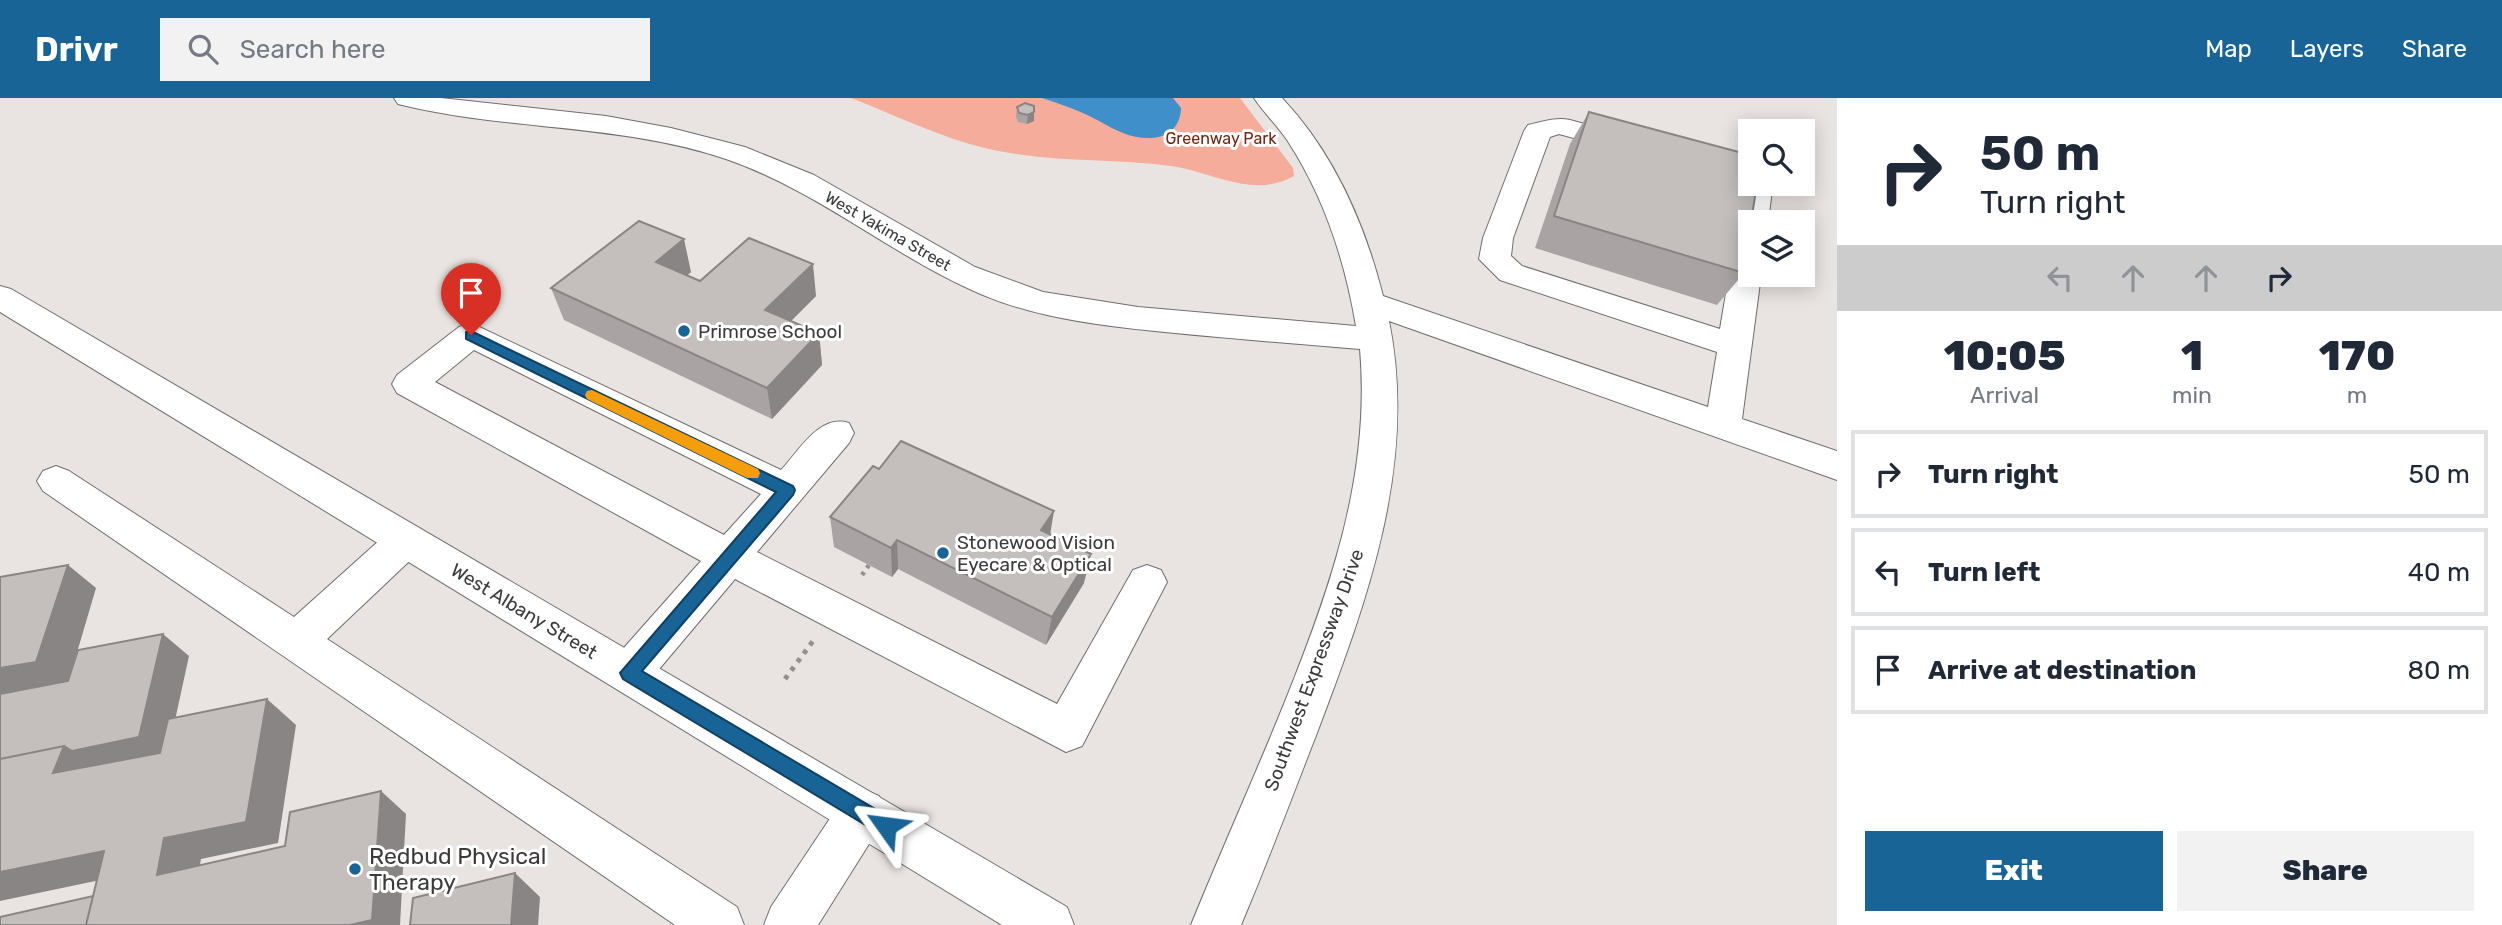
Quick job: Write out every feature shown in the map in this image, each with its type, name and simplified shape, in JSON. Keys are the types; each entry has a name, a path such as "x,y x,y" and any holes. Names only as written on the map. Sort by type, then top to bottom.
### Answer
{"street":[{"name":"West Yakima Street","path":"407,98 437,107 488,114 606,124 673,136 738,154 792,176 852,208 947,266 999,289 1048,303 1117,317 1372,321 1723,426 1837,466"},
{"name":"Southwest Expressway Drive","path":"1216,925 1314,683 1349,586 1365,524 1377,456 1380,394 1372,321 1357,255 1334,199 1306,148 1267,98"},
{"path":"1650,150 1560,126 1538,131 1498,238 1495,259 1511,273 1735,346"},
{"path":"1723,426 1743,287"},
{"name":"West Albany Street","path":"8,302 1049,925"},
{"path":"787,490 471,335 409,384 730,557 1066,731 1147,583"},
{"path":"629,673 836,433"},
{"path":"56,481 719,925"},
{"path":"296,642 405,541"},
{"path":"789,925 862,812"}],"path":[{"path":"862,575 869,565"},
{"path":"785,680 821,630"}],"green space":[{"name":"Greenway Park","path":"851,98 1240,98 1293,168 1294,176 1279,182 1248,185 1171,166 1008,153 951,138"}],"water":[{"path":"1042,98 1173,98 1181,108 1179,119 1169,133 1142,138 1123,133 1084,113"}],"building":[{"path":"1025,103 1034,106 1034,112 1028,115 1019,113 1017,107"},
{"path":"1589,112 1738,152 1738,196 1755,196 1753,210 1738,210 1738,271 1554,216"},
{"path":"639,221 684,239 656,262 700,281 749,238 813,264 765,310 819,333 767,388 551,288"},
{"name":"Stonewood Vision Eyecare & Optical","path":"901,441 1054,511 1041,530 1091,554 1052,617 897,540 891,548 830,517 873,466 879,469"},
{"path":"68,565 36,662 0,668 0,577"},
{"path":"163,634 139,737 72,751 64,746 0,759 0,694 68,681 78,650"},
{"path":"267,699 246,822 164,838 157,875 285,846 290,812 381,791 372,920 350,925 86,925 104,851 0,872 0,759 64,746 53,773 160,753 168,719"},
{"path":"515,873 511,925 410,925 413,898"},
{"path":"93,896 86,925 0,925 0,917"}],"slow traffic":[{"path":"592,395 753,473"}],"place":[{"name":"Primrose School","path":"684,331"},
{"name":"Stonewood Vision Eyecare & Optical","path":"943,553"},
{"name":"Redbud Physical Therapy","path":"355,869"}],"route":[{"path":"471,335 787,490 629,673 886,826"}]}
